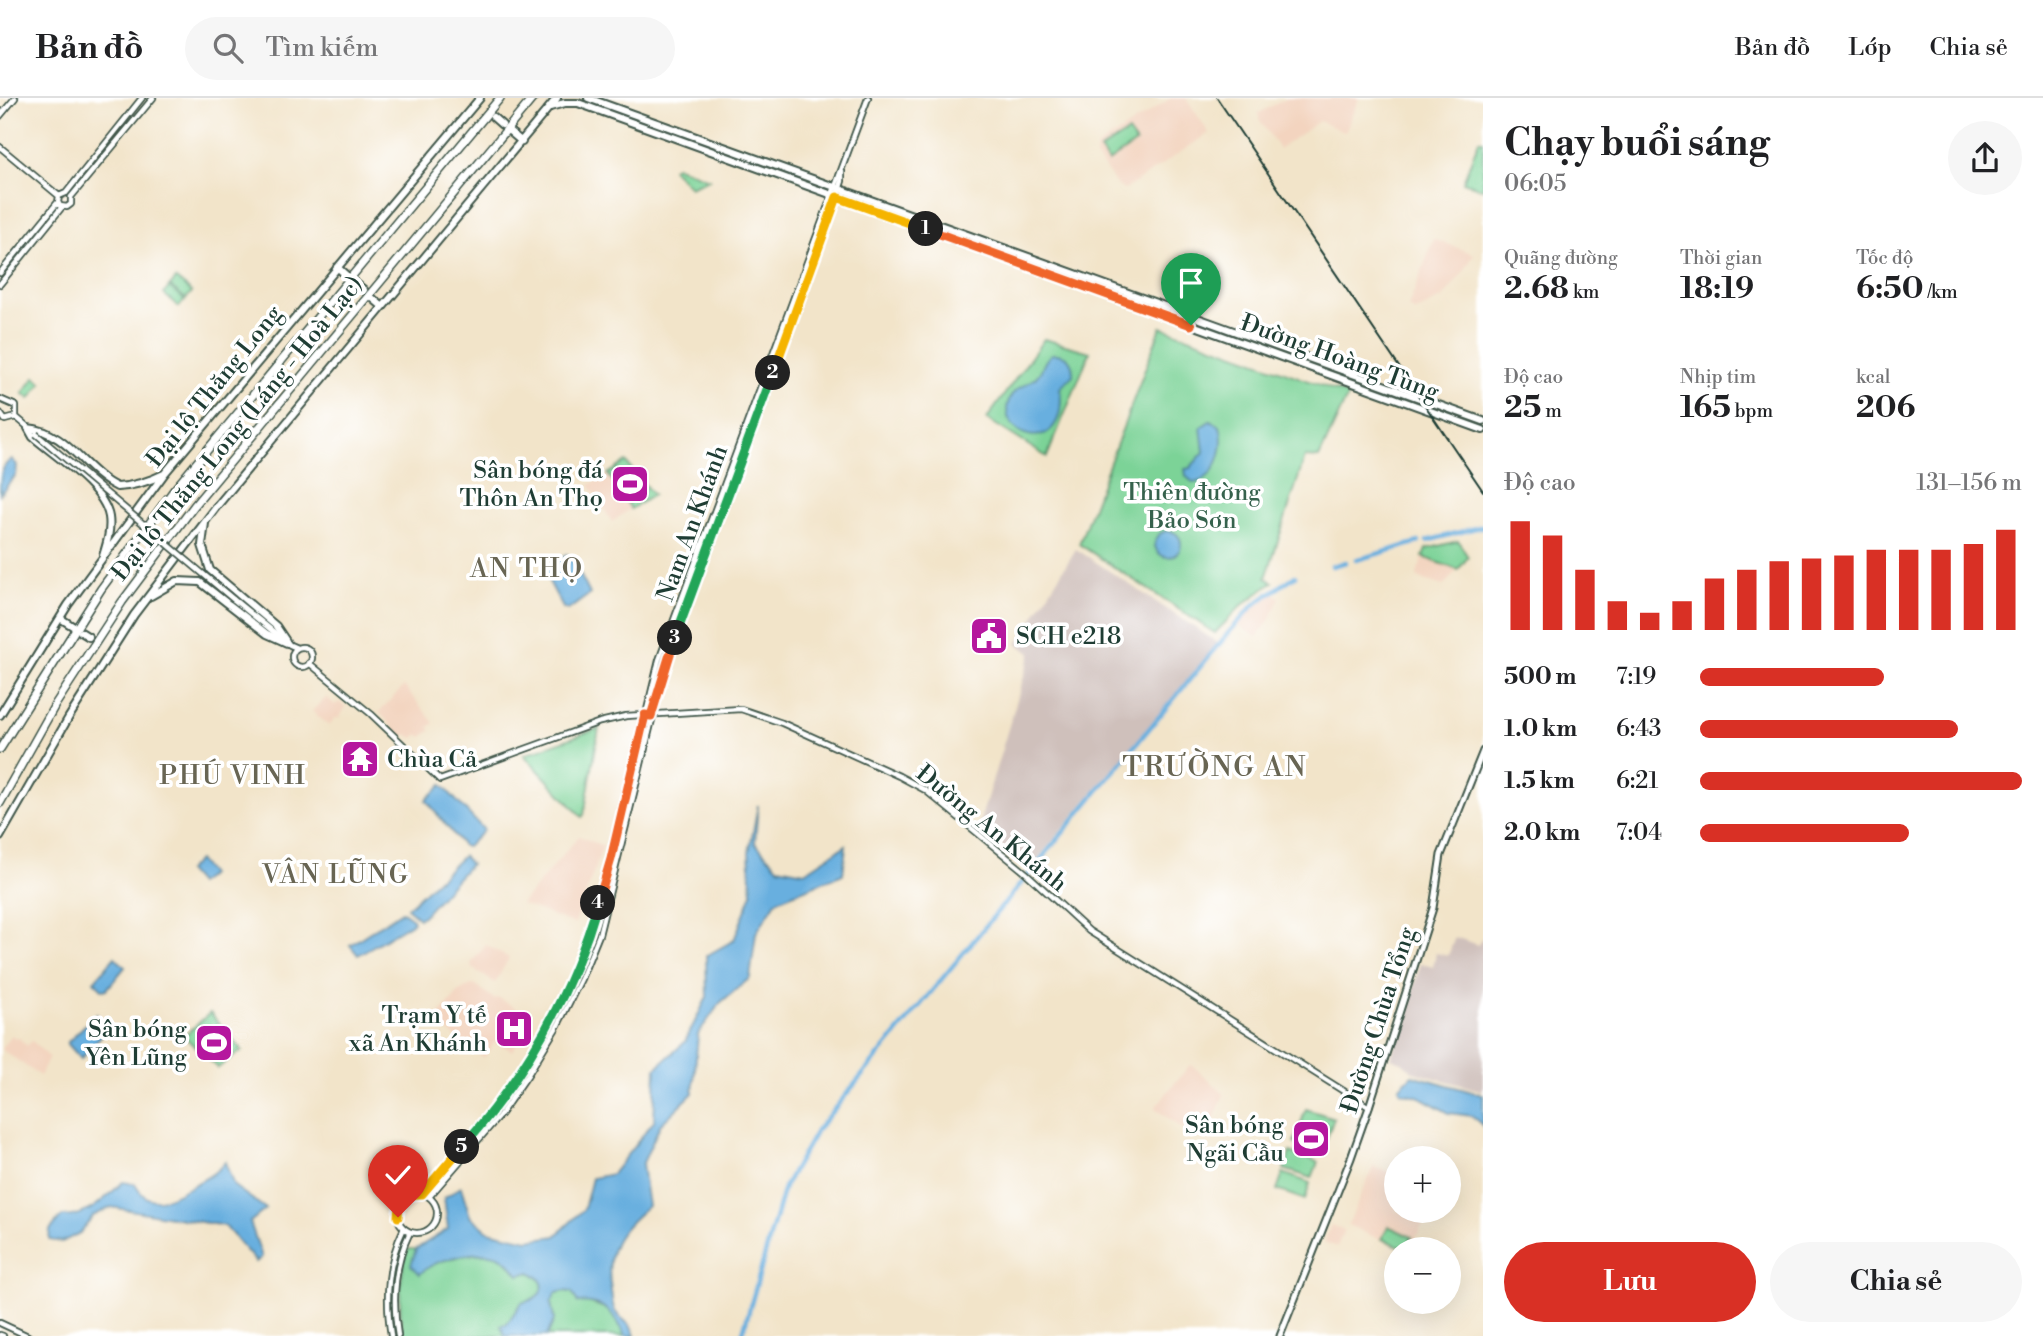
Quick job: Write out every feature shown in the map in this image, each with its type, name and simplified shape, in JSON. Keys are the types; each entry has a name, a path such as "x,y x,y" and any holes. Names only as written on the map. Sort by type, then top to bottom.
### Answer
{"highway":[{"name":"Đại lộ Thăng Long (Láng - Hoà Lạc)","path":"0,749 101,589 174,490 500,98"},
{"name":"Đại lộ Thăng Long (Láng - Hoà Lạc)","path":"0,803 49,714 122,602 194,506 533,98"}],"main road":[{"path":"0,837 110,650 146,599 206,520 557,98"},
{"name":"Đường Hoàng Tùng","path":"588,98 1483,430"},
{"path":"478,100 486,111"},
{"name":"Đại lộ Thăng Long","path":"0,715 60,618 165,473 478,100"},
{"name":"Đường Hoàng Tùng","path":"551,107 578,103 1254,338 1483,421"},
{"path":"493,117 522,142"},
{"path":"337,267 347,276"},
{"path":"354,282 364,290"},
{"path":"370,296 383,307"},
{"path":"1251,346 1254,338"},
{"path":"1322,372 1325,363"},
{"path":"28,428 44,430 117,487 149,482 165,473"},
{"path":"28,428 33,438 97,491 105,503 110,526 103,559"},
{"path":"206,520 202,545 209,570 276,626 288,644"},
{"path":"146,599 177,581 201,582 267,634 288,644"},
{"path":"60,618 74,627"},
{"path":"81,632 89,637"},
{"path":"98,642 110,650"},
{"name":"Đường Chùa Tổng","path":"1280,1336 1369,1107 1433,908 1441,855 1483,751"}],"street":[{"path":"0,116 15,98"},
{"path":"0,273 142,98"},
{"path":"0,284 62,207 71,204 71,197 153,98"},
{"path":"836,192 868,98"},
{"path":"0,147 59,199 62,207"},
{"name":"Nam An Khánh","path":"429,1197 500,1115 543,1051 579,983 599,935 666,663 824,236 836,192"},
{"name":"Nam An Khánh","path":"422,1194 487,1119 536,1046 573,978 611,859 659,660 836,192"},
{"path":"66,193 71,197"},
{"path":"812,250 818,252"},
{"path":"0,399 9,403 18,410 16,417 9,421 0,413 2,406 9,403"},
{"path":"16,417 295,650"},
{"path":"703,544 708,548"},
{"path":"303,647 310,650 312,656 309,663 302,667 296,665 293,659 295,650 303,647"},
{"name":"Đường An Khánh","path":"309,663 379,722 440,780 600,722 626,716 741,709 782,723 925,790 1028,874 1084,927 1369,1107"},
{"path":"536,1046 543,1051"},
{"path":"422,1194 429,1197 436,1207 436,1220 428,1229 416,1233 404,1228 398,1217 400,1203 410,1195 422,1194"},
{"path":"391,1336 387,1296 389,1271 404,1228"},
{"path":"398,1336 394,1314 394,1287 404,1245 410,1232"},
{"path":"0,1323 28,1336"}],"shaded area":[{"path":"1171,98 1186,98 1209,133 1124,190 1116,184 1096,156 1097,147"},
{"path":"1287,98 1359,98 1345,132 1319,121 1279,149 1259,119 1259,113"},
{"path":"1434,239 1474,254 1443,298 1415,312 1408,307"},
{"path":"608,474 630,509 612,522 589,485"},
{"path":"1076,549 1218,643 1029,869 978,828 1031,653 1017,644"},
{"path":"1423,557 1458,570 1443,586 1418,578"},
{"path":"1274,593 1280,598 1269,621 1257,637 1238,625 1253,609"},
{"path":"404,686 434,723 429,727 431,730 422,737 418,734 414,738 406,734 402,737 379,712"},
{"path":"327,697 335,705 339,702 346,707 339,718 335,718 329,726 312,711"},
{"path":"579,836 603,846 575,924 521,904"},
{"path":"1455,937 1478,945 1483,937 1483,1091 1414,1072 1402,1062 1391,1058 1421,963 1433,967 1436,953 1448,956"},
{"path":"486,945 509,958 495,983 472,968 471,963"},
{"path":"472,985 532,1017 512,1051 495,1041 484,1058 434,1021 461,990"},
{"path":"12,1035 27,1046 32,1041 49,1057 40,1076 1,1049"},
{"path":"1192,1065 1224,1094 1208,1135 1204,1137 1180,1127 1156,1109"},
{"path":"1373,1167 1384,1170 1384,1223 1424,1223 1416,1237 1384,1237 1384,1241 1348,1225"},
{"path":"1331,1225 1344,1230 1337,1247 1324,1242"}],"green space":[{"path":"1128,132 1136,143 1108,162 1100,150"},
{"path":"1479,140 1483,141 1483,189 1463,182"},
{"path":"675,166 709,179 690,187 673,170"},
{"path":"176,279 192,292 186,299 170,286"},
{"path":"169,287 185,300 179,307 164,294"},
{"name":"Thiên đường Bảo Sơn","path":"1161,327 1348,395 1319,458 1305,457 1266,578 1273,582 1241,606 1215,633 1079,544"},
{"path":"1044,339 1090,352 1047,457 987,419"},
{"path":"35,377 42,383 30,399 23,393"},
{"name":"Sân bóng đá Thôn An Thọ","path":"626,462 653,495 631,509 608,474"},
{"path":"1458,541 1468,557 1458,570 1423,557 1426,549"},
{"path":"599,728 584,815 582,817 524,755"},
{"name":"Sân bóng Yên Lũng","path":"210,1013 242,1050 218,1068 184,1036"},
{"path":"1306,1109 1334,1118 1322,1152 1294,1143"},
{"name":"Sân bóng Ngãi Cầu","path":"1290,1152 1318,1162 1312,1178 1284,1169"},
{"name":"Sân bóng Ngãi Cầu","path":"1283,1173 1310,1183 1305,1200 1277,1190"},
{"path":"1388,1226 1412,1237 1384,1237 1382,1239"},
{"path":"407,1249 416,1249 412,1265 425,1269 461,1256 491,1254 505,1260 519,1275 530,1272 537,1277 543,1286 539,1295 521,1303 507,1324 501,1326 510,1335 521,1336 403,1336 400,1292"},
{"path":"572,1292 576,1298 610,1310 619,1321 625,1336 547,1336 554,1319 551,1302 556,1293"}],"water":[{"path":"1052,354 1068,358 1073,375 1060,388 1060,412 1053,427 1043,434 1031,436 1019,431 1011,423 1007,411 1011,396 1037,376 1046,359"},
{"path":"1210,421 1220,426 1222,434 1218,461 1208,476 1193,483 1186,476 1185,469 1190,468 1204,452 1201,427"},
{"path":"12,459 17,465 16,475 0,494 3,469"},
{"path":"1168,531 1177,535 1181,544 1177,553 1168,557 1159,553 1155,544 1159,535"},
{"path":"567,555 571,557 590,594 568,610 563,608 544,572 545,568"},
{"path":"442,785 484,830 467,847 463,846 426,800"},
{"path":"758,805 755,843 778,867 805,872 846,845 843,874 777,900 756,933 750,978 720,1003 698,1034 693,1093 660,1125 642,1165 648,1206 621,1233 612,1252 609,1276 613,1306 632,1328 635,1336 625,1336 608,1310 587,1302 578,1303 572,1292 564,1291 556,1293 551,1303 554,1320 547,1336 505,1336 501,1325 507,1324 521,1303 539,1295 542,1290 543,1286 537,1277 530,1272 519,1275 499,1256 480,1253 457,1256 435,1264 420,1274 411,1265 416,1249 448,1229 444,1198 461,1187 470,1216 488,1231 528,1240 556,1236 584,1209 592,1178 612,1174 654,1121 656,1068 685,1042 707,997 706,956 734,940 752,893 749,852"},
{"path":"463,856 470,864 423,916 419,918 407,908"},
{"path":"198,860 210,875 198,884 187,871"},
{"path":"402,911 413,919 413,922 358,955 350,945"},
{"path":"115,957 125,967 107,989 103,990 94,981"},
{"path":"96,1014 108,1026 107,1029 81,1059 67,1043"},
{"path":"1412,1075 1483,1095 1483,1126 1472,1116 1449,1113 1420,1097 1401,1092 1399,1088"},
{"path":"225,1162 234,1186 266,1209 250,1222 262,1257 256,1262 225,1226 111,1207 93,1216 80,1233 62,1242 49,1240 50,1230 62,1216 87,1211 123,1182 135,1184 146,1197 159,1200 174,1196 203,1180"}],"waterway":[{"path":"1427,541 1483,526"},
{"path":"1356,560 1419,542"},
{"path":"1332,566 1346,562"},
{"path":"742,1336 784,1187 816,1131 1230,631 1255,604 1295,576"}],"railway":[{"path":"1217,98 1483,491"}],"place":[{"name":"Sân bóng đá Thôn An Thọ","path":"630,484"},
{"name":"SCH e218","path":"989,636"},
{"name":"Chùa Cả","path":"360,759"},
{"name":"Trạm Y tế xã An Khánh","path":"514,1029"},
{"name":"Sân bóng Yên Lũng","path":"214,1043"},
{"name":"Sân bóng Ngãi Cầu","path":"1311,1139"}],"district":[{"name":"AN THỌ","path":"527,568"},
{"name":"TRƯỜNG AN","path":"1215,766"},
{"name":"PHÚ VINH","path":"233,775"},
{"name":"VÂN LŨNG","path":"336,874"}],"route":[{"path":"398,1217 398,1207 404,1198 416,1193 422,1194 504,1096 536,1048 573,978 611,859 645,715 651,716 666,663 837,197 1191,325"}]}
